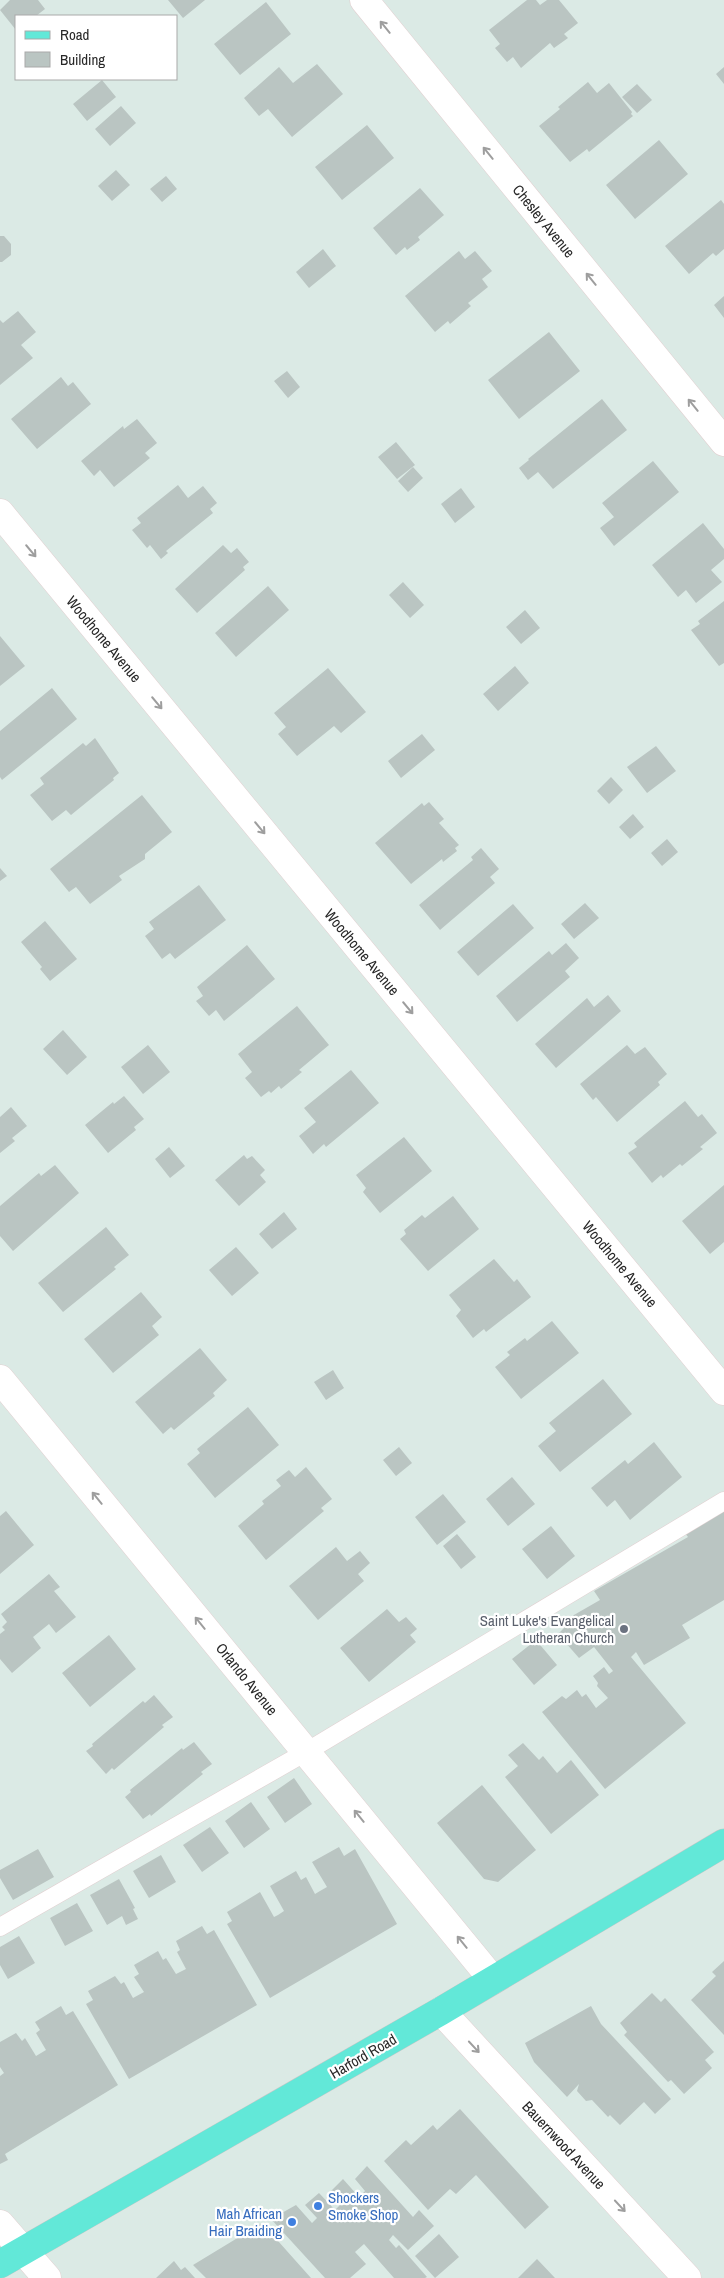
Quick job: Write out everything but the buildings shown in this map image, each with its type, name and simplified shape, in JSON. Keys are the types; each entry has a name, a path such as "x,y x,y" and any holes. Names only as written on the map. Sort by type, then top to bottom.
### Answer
{"main road":[{"name":"Harford Road","path":"11,2258 441,2011 724,1844"}],"street":[{"name":"Chesley Avenue","path":"364,0 724,442"},
{"name":"Woodhome Avenue","path":"0,513 724,1390"},
{"name":"Orlando Avenue","path":"0,1379 493,1980"},
{"name":"Bauernwood Avenue","path":"441,2011 686,2278"},
{"path":"0,2224 11,2258 47,2278"}],"lane":[{"path":"0,1927 306,1752 724,1501"}],"place":[{"name":"Saint Luke's Evangelical Lutheran Church","path":"624,1629"},
{"name":"Shockers Smoke Shop","path":"318,2206"},
{"name":"Mah African Hair Braiding","path":"292,2222"}]}
